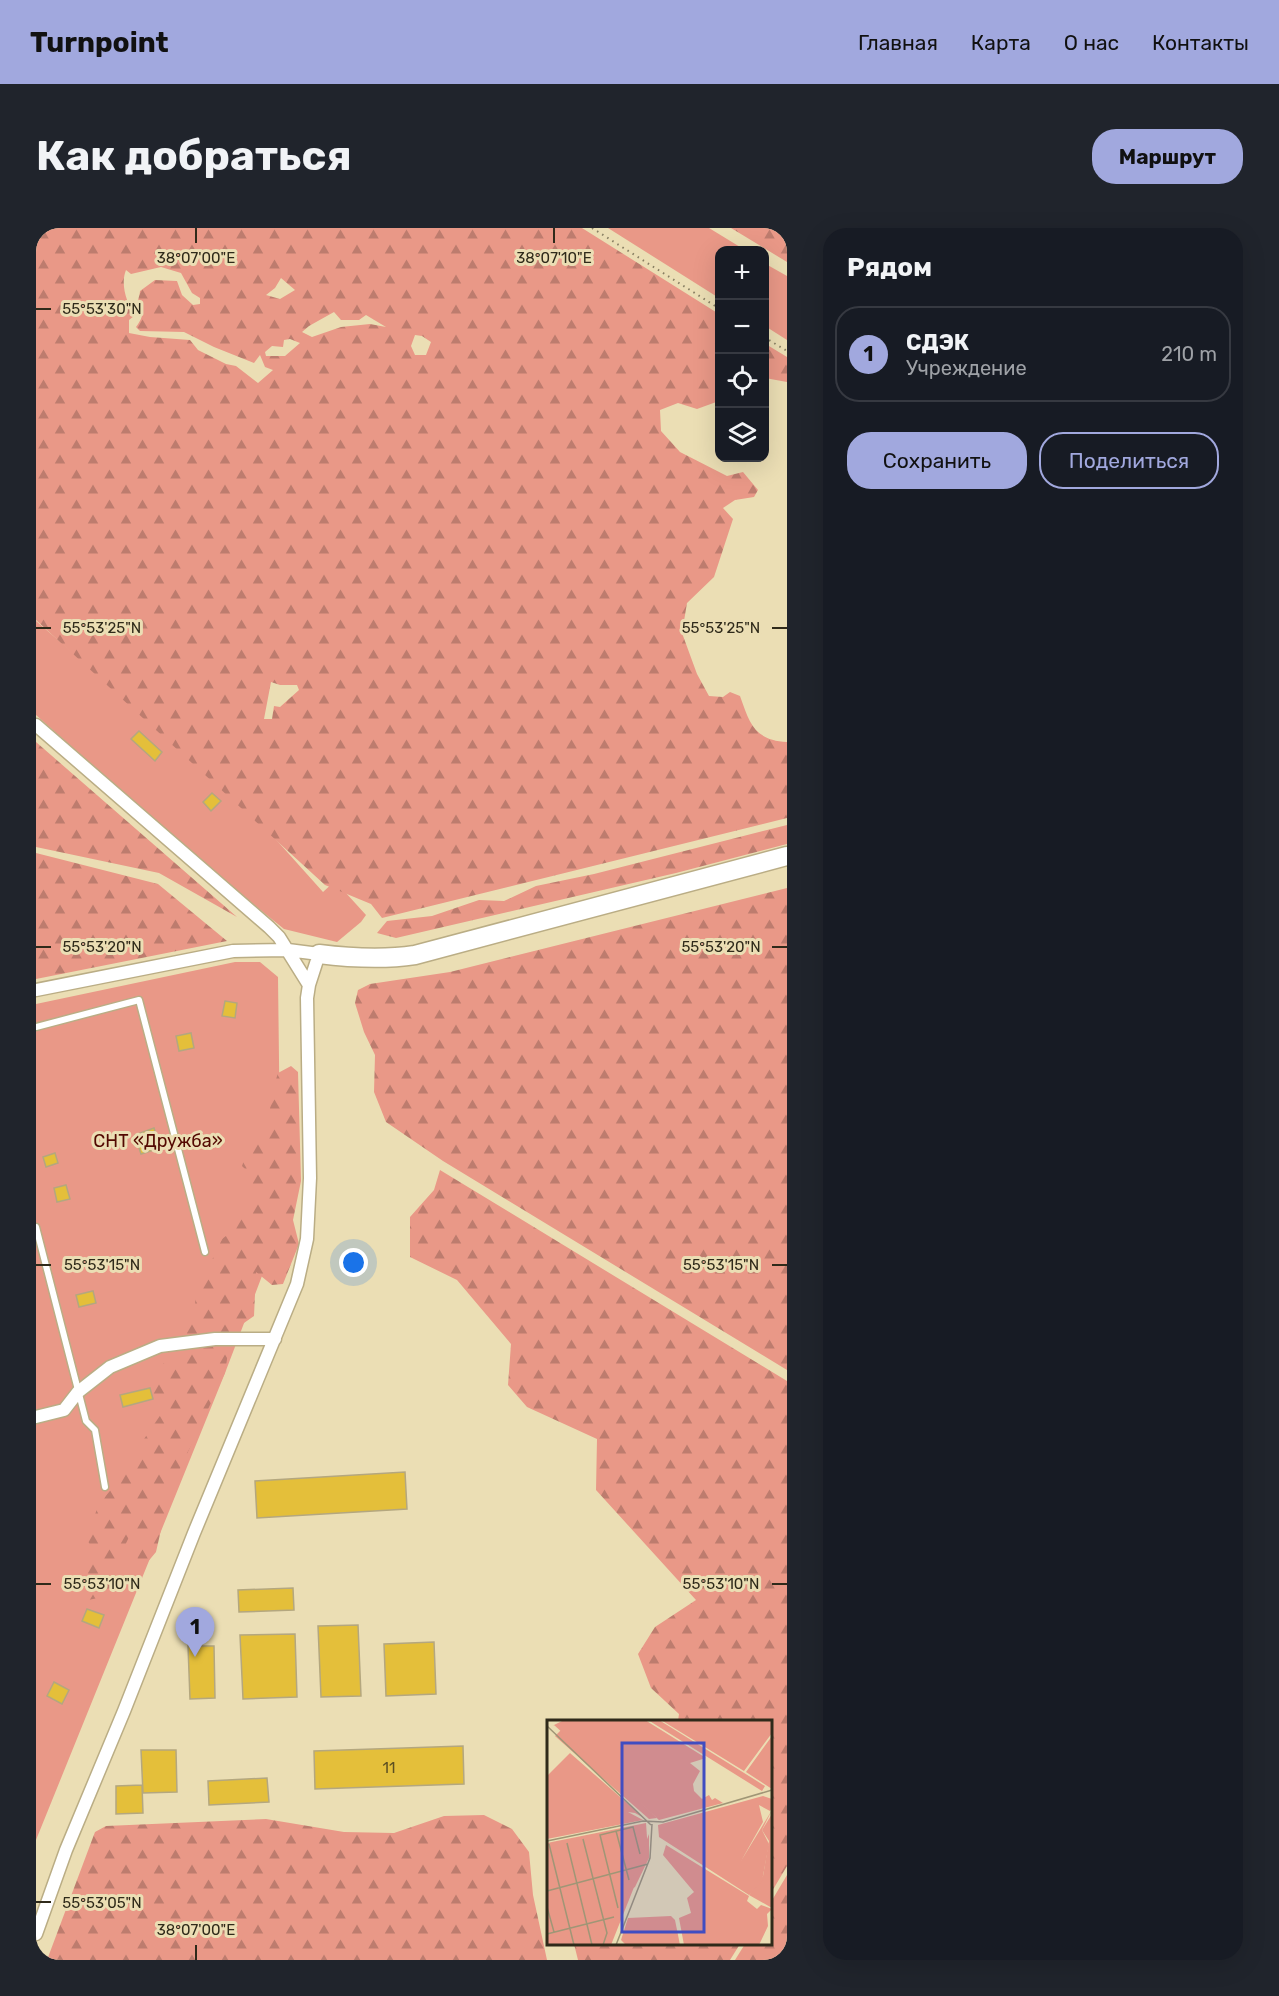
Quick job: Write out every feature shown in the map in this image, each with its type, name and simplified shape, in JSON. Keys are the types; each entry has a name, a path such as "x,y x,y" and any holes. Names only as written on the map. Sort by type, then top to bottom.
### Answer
{"street":[{"path":"36,724 270,927 288,950 309,985"},
{"path":"36,990 233,951 288,950 373,959 392,959 415,955 787,856"},
{"path":"36,1934 66,1850 297,1284 307,1239 310,1178 307,1030 309,985 319,954"},
{"path":"36,1417 64,1410 78,1392 110,1367 160,1346 215,1339 275,1339"}],"lane":[{"path":"36,1027 139,1000 205,1252"},
{"path":"36,1227 86,1421 95,1430 105,1487"}],"path":[{"path":"592,228 715,306"},
{"path":"769,340 787,351"}],"green space":[{"path":"36,228 582,228 715,311 715,402 697,409 678,403 660,410 661,431 680,452 727,476 743,472 758,490 754,497 735,500 723,508 733,519 714,577 687,603 682,633 697,674 709,696 723,697 730,692 740,696 747,715 760,734 776,741 787,742 787,818 382,918 371,904 325,885 36,620","holes":["161,267 181,273 192,293 200,298 200,304 193,305 182,295 177,281 155,280 140,291 138,302 142,316 136,327 140,331 184,332 254,363 260,355 265,367 273,370 258,383 236,366 226,364 198,350 190,340 129,333 129,320 134,316 127,299 124,276 126,270 131,274","281,278 295,290 280,299 266,295 275,288","334,312 341,320 359,320 366,315 386,327 370,324 341,327 312,337 302,332","415,335 422,336 431,342 426,355 415,355 411,346","290,339 300,343 285,356 266,356 265,352 272,346 283,347 284,340","271,682 280,685 297,685 299,690 280,707 274,706 272,719 264,719"]},
{"path":"608,228 709,228 738,246 715,246 715,295"},
{"path":"731,228 787,228 787,262 769,251 769,246 761,246"},
{"path":"769,266 787,276 787,340 769,329"},
{"path":"769,346 787,357 787,382 769,379"},
{"path":"36,621 227,785 323,892 335,881 366,915 361,922 337,942 284,929 194,856 36,715"},
{"path":"36,742 237,917 159,873 36,847"},
{"path":"787,825 787,844 676,873 396,938 377,933 387,921 432,916 479,900 504,901 536,886 594,874"},
{"path":"36,853 158,884 227,941 36,979"},
{"path":"787,888 787,1370 443,1161 386,1122 374,1092 375,1055 364,1032 355,1003 358,990 370,984 450,972"},
{"name":"СНТ «Дружба»","path":"235,962 260,962 278,977 281,1226 225,1373 36,1840 36,1004"},
{"path":"291,1066 298,1072 301,1181 293,1220 299,1244 283,1284 272,1285 256,1272 254,1316 231,1332 225,1373 170,1490 156,1552 146,1564 138,1560 130,1535 115,1566 113,1595 88,1600 82,1588 92,1548 86,1538 99,1504 135,1461 142,1442 168,1404 143,1390 158,1373 180,1334 194,1317 196,1293 222,1239 231,1229 238,1211 250,1195 251,1178 242,1166 252,1138 268,1122 278,1073"},
{"path":"440,1170 787,1381 787,1866 772,1891 772,1720 678,1720 679,1714 651,1688 638,1654 655,1627 696,1600 596,1490 597,1439 527,1407 508,1385 511,1344 457,1280 410,1257 410,1217 434,1190"},
{"path":"484,1815 512,1829 529,1852 533,1895 547,1960 47,1960 95,1832 106,1826 266,1819 344,1832 394,1833 444,1816"},
{"path":"787,1875 787,1960 735,1960 744,1945 772,1945 772,1900"},
{"path":"574,1945 739,1945 730,1960 578,1960"}],"building":[{"path":"139,731 162,752 155,761 131,739"},
{"path":"212,793 221,801 211,811 203,802"},
{"path":"225,1001 237,1003 235,1018 222,1016"},
{"path":"191,1033 194,1048 179,1051 176,1036"},
{"path":"154,1128 160,1148 141,1154 135,1135"},
{"path":"55,1153 58,1163 46,1167 43,1157"},
{"path":"66,1185 70,1199 57,1202 54,1188"},
{"path":"93,1291 96,1303 79,1307 76,1295"},
{"path":"150,1388 153,1399 123,1407 120,1395"},
{"path":"405,1472 407,1509 257,1518 255,1481"},
{"path":"293,1588 294,1610 239,1612 238,1590"},
{"path":"87,1609 104,1615 99,1628 82,1621"},
{"path":"358,1625 361,1696 321,1697 318,1626"},
{"path":"295,1634 297,1697 243,1699 240,1635"},
{"path":"434,1642 436,1694 386,1696 384,1644"},
{"path":"188,1646 214,1646 215,1698 190,1699"},
{"path":"54,1682 69,1690 62,1704 47,1696"},
{"path":"463,1746 464,1784 315,1789 314,1751"},
{"path":"141,1750 176,1750 177,1792 143,1793"},
{"path":"267,1778 269,1802 209,1805 208,1781"},
{"path":"142,1785 143,1813 116,1814 116,1786"}],"place":[{"name":"СДЭК","path":"195,1657"}]}
